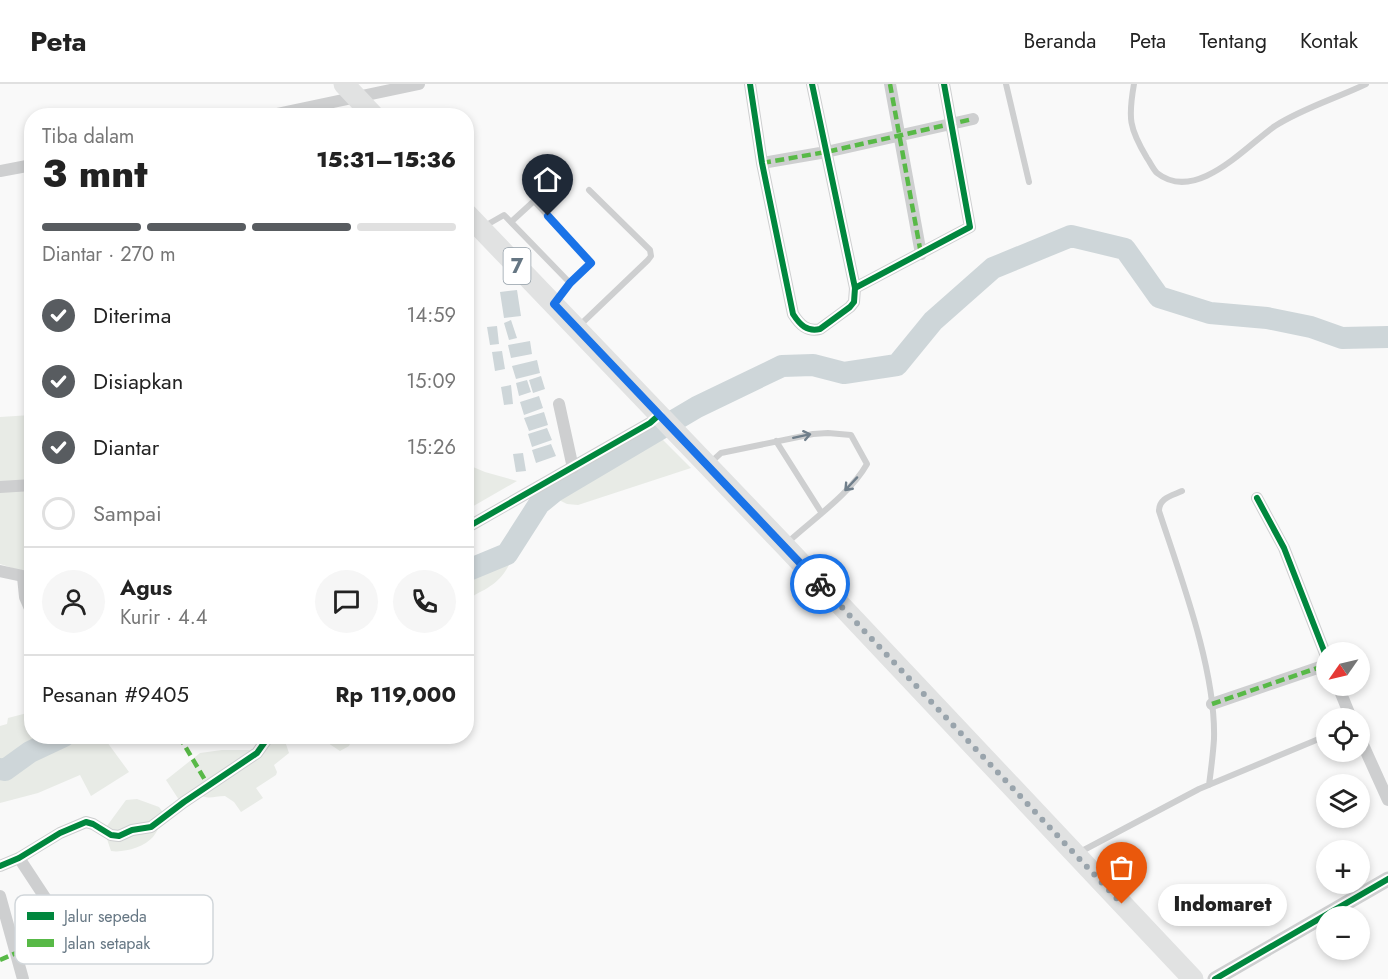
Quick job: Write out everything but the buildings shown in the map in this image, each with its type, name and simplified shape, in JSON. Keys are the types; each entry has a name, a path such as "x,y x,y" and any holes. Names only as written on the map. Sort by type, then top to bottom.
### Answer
{"highway":[{"path":"350,90 367,108"},
{"name":"7","path":"474,220 1193,979"}],"street":[{"path":"293,108 350,90 419,84"},
{"path":"750,84 762,163 793,314 807,329 820,329 850,307 854,302 855,288 812,84"},
{"path":"890,84 921,254"},
{"path":"855,288 967,230 971,224 944,84"},
{"path":"762,163 826,152 973,119"},
{"path":"0,171 24,166"},
{"path":"559,404 573,468"},
{"path":"474,524 650,423 663,419"},
{"path":"0,487 24,486"},
{"path":"1257,498 1284,548 1321,642"},
{"path":"0,571 24,577"},
{"path":"1212,704 1316,668"},
{"path":"0,866 19,858 60,833 86,822 111,835 118,836 132,830 151,827 257,753 263,744"},
{"path":"1370,760 1388,800"},
{"path":"19,858 43,895"},
{"path":"1215,979 1386,884"},
{"path":"0,896 15,950"},
{"path":"19,964 23,979"}],"lane":[{"path":"1006,84 1029,182"},
{"path":"1134,84 1131,123 1139,144 1156,172 1170,180 1184,182 1225,167 1275,126 1366,84"},
{"path":"576,328 651,256 650,250 589,190"},
{"path":"511,222 534,201 591,263 570,283 554,304"},
{"path":"474,220 504,215 570,283"},
{"path":"708,465 721,453 776,441 813,434 851,435 867,464 851,486 784,545"},
{"path":"776,441 821,512"},
{"path":"1182,491 1164,499 1159,504 1159,511 1203,653 1212,704 1214,738 1209,785"},
{"path":"1076,854 1209,785 1316,740"}],"shaded area":[{"path":"517,290 521,316 504,318 500,292"},
{"path":"511,320 517,338 509,340 504,323"},
{"path":"497,326 499,344 490,345 487,327"},
{"path":"530,341 532,354 511,358 508,345"},
{"path":"502,351 505,369 495,371 492,352"},
{"path":"537,360 540,373 516,379 512,366"},
{"path":"541,376 545,389 533,393 529,380"},
{"path":"527,380 531,392 519,396 516,383"},
{"path":"511,385 513,404 504,405 501,387"},
{"path":"539,396 543,408 524,415 520,402"},
{"path":"544,412 548,425 529,431 524,418"},
{"path":"24,415 24,572 0,564 0,417"},
{"path":"547,428 552,440 532,447 528,434"},
{"path":"659,436 691,468 578,505 567,504 555,498"},
{"path":"551,444 556,456 536,463 532,450"},
{"path":"523,453 526,471 516,472 513,454"},
{"path":"474,467 517,481 474,506"},
{"path":"500,554 513,556 500,578 474,595 474,562 484,557"},
{"path":"24,714 24,744 108,744 129,772 91,796 80,775 38,793 0,803 0,726 7,724 8,718"},
{"path":"259,744 286,744 289,753 274,765 276,775 256,788 263,798 241,812 234,802 225,796 208,797 197,793 181,803 166,780 200,753 256,748"},
{"path":"330,744 350,744 340,751"},
{"path":"137,799 159,807 165,815 155,835 144,844 128,850 111,851 104,830 126,800"}],"waterway":[{"path":"474,568 507,554 539,504 555,491 697,407 782,366 813,365 844,373 897,365 933,321 993,268 1071,236 1125,249 1159,297 1210,313 1267,318 1311,327 1342,338 1388,337"},
{"path":"0,769 5,770 30,752 47,744"}],"marked path":[{"path":"890,84 921,254"},
{"path":"762,163 826,152 973,119"},
{"path":"1212,704 1316,668"},
{"path":"184,744 208,785"},
{"path":"0,960 15,953"}],"cycle path":[{"path":"750,84 762,163 793,314 804,327 815,330 820,329 850,307 854,302 855,288 812,84"},
{"path":"855,288 970,227 944,84"},
{"path":"474,523 650,423 659,415"},
{"path":"1257,498 1284,548 1321,642"},
{"path":"0,866 19,858 60,833 86,822 111,835 119,836 132,830 151,827 257,753 263,744"},
{"path":"1215,979 1388,879"}],"way so far":[{"path":"820,584 1122,904"}],"place":[{"name":"Indomaret","path":"1122,904"}],"route":[{"path":"548,216 591,263 570,283 554,304 820,584"}]}
